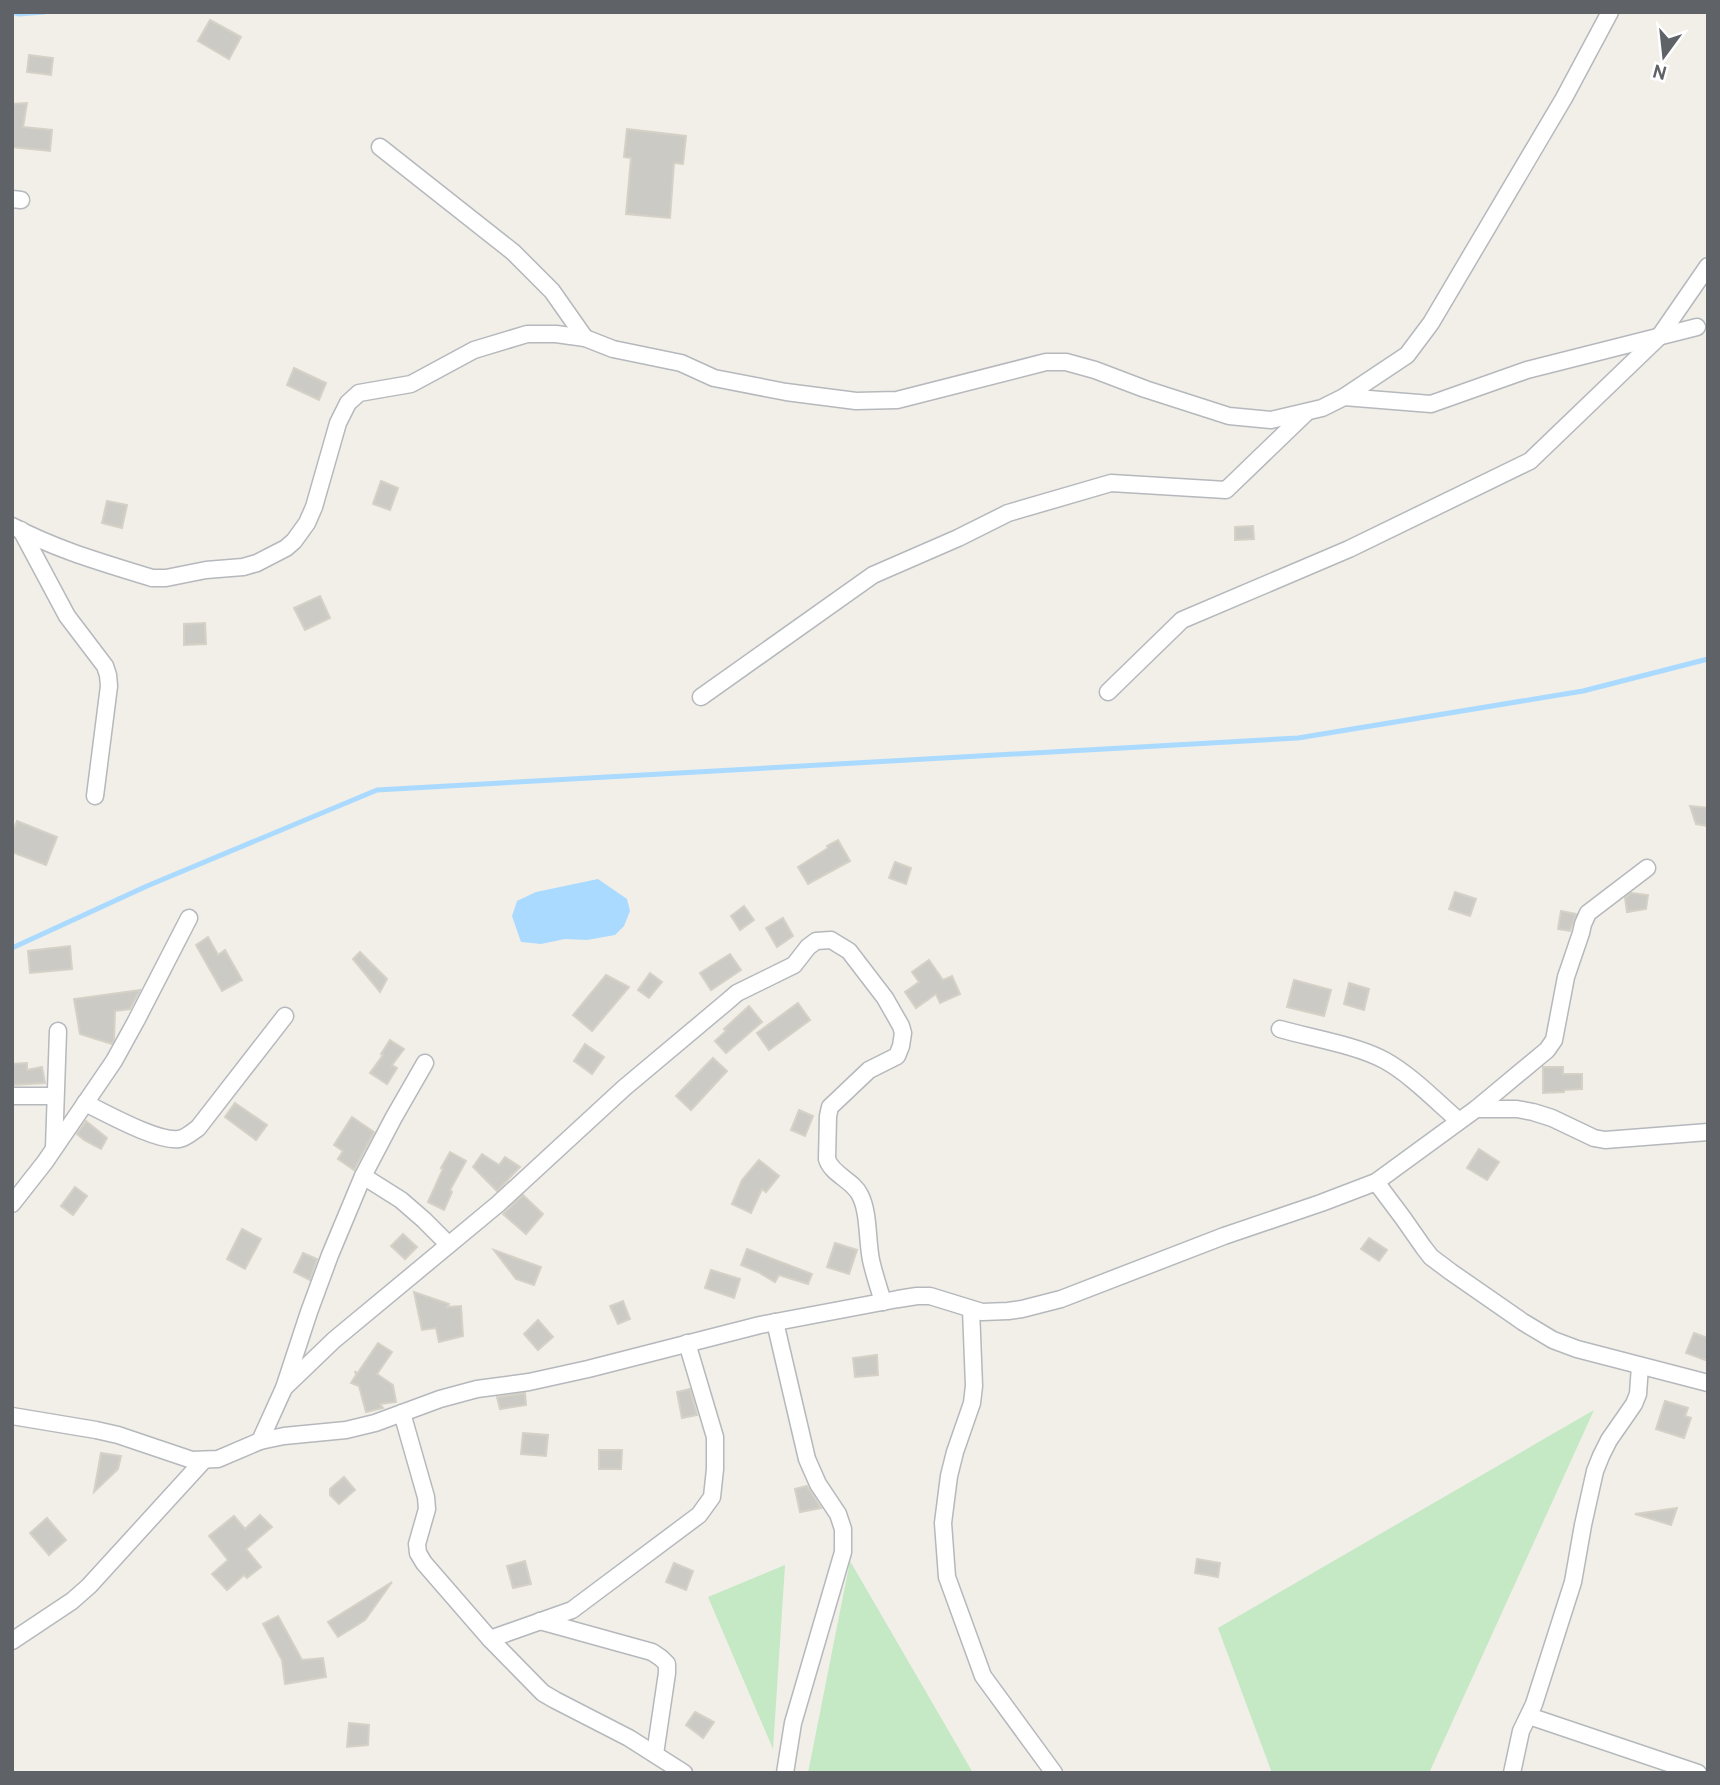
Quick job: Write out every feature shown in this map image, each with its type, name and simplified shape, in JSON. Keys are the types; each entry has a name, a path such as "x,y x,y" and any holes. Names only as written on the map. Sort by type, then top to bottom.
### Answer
{"street":[{"path":"16,528 47,544 152,578 257,563 286,548 307,523 338,423 348,403 359,393 411,384 474,350 527,334 585,338 613,349 681,363 714,379 856,401 897,400 1046,362 1066,362 1229,416 1271,420 1322,408 1344,397 1406,355 1431,323 1564,98 1609,12"},
{"path":"380,147 513,251 552,290 585,338"},
{"path":"1108,692 1182,620 1349,549 1530,461 1658,337 1708,266"},
{"path":"1344,397 1431,404 1527,370 1696,327"},
{"path":"701,697 873,575 1008,513 1111,483 1226,490 1307,412"},
{"path":"16,528 67,617 105,666 108,675 95,796"},
{"path":"12,1416 118,1435 192,1460 218,1459 260,1441 346,1430 477,1389 529,1382 588,1369 775,1322 917,1296 930,1296 982,1312 1007,1311 1061,1299 1224,1236 1376,1182 1476,1109 1547,1050 1554,1040 1566,977 1588,913 1647,868"},
{"path":"13,1201 54,1149 114,1061 189,918"},
{"path":"284,1388 334,1340 498,1204 624,1088 737,993 794,965 816,941 831,940 849,951 885,998 903,1032 897,1056 869,1070 830,1107 828,1116 827,1159 829,1165 860,1193 871,1260 883,1302"},
{"path":"85,1103 156,1136 179,1139 189,1135 198,1128 285,1016"},
{"path":"1280,1029 1384,1060 1459,1121"},
{"path":"54,1149 58,1031"},
{"path":"260,1441 284,1388 330,1255 363,1176 425,1063"},
{"path":"12,1096 55,1097"},
{"path":"1476,1109 1517,1109 1533,1112 1594,1138 1605,1140 1708,1132"},
{"path":"363,1176 401,1200 448,1244"},
{"path":"1376,1182 1432,1257 1485,1296 1553,1340 1577,1349 1708,1383"},
{"path":"971,1309 974,1386 972,1403 949,1476 943,1523 947,1577 983,1676 1054,1773"},
{"path":"775,1322 807,1459 818,1484 838,1514 843,1529 843,1552 793,1723 785,1773"},
{"path":"490,1639 572,1610 699,1515 712,1497 715,1437 687,1343"},
{"path":"1512,1773 1517,1745 1573,1582 1598,1463 1616,1429 1634,1404 1638,1394 1640,1366"},
{"path":"402,1413 426,1497 426,1509 417,1544 418,1553 424,1563 490,1639 543,1693 629,1738 684,1773"},
{"path":"12,1641 72,1601 113,1561 204,1460"},
{"path":"540,1621 652,1652 662,1658 667,1664 667,1673 655,1754"},
{"path":"1529,1716 1699,1773"}],"green space":[{"path":"1594,1410 1429,1773 1272,1773 1218,1628"},
{"path":"850,1561 973,1773 808,1773"},
{"path":"785,1565 773,1749 708,1597"}],"water":[{"path":"598,879 627,899 630,911 624,926 615,935 541,944 521,942 512,916 517,901 536,892"}],"building":[{"path":"210,20 241,37 229,59 198,41"},
{"path":"29,55 53,58 51,75 27,72"},
{"path":"27,103 23,127 52,130 50,151 12,147 12,104"},
{"path":"627,129 686,136 683,164 674,163 670,218 626,214 631,158 624,157"},
{"path":"294,368 326,383 319,400 287,385"},
{"path":"381,481 398,488 390,510 373,504"},
{"path":"107,501 127,505 122,528 102,523"},
{"path":"1253,526 1254,539 1235,540 1235,527"},
{"path":"320,596 330,618 305,630 294,608"},
{"path":"205,623 206,644 184,645 184,624"},
{"path":"1690,806 1708,808 1708,826 1696,824"},
{"path":"17,821 57,837 46,865 12,852 12,833"},
{"path":"838,840 850,861 808,884 798,867"},
{"path":"895,862 911,868 906,884 889,878"},
{"path":"1455,892 1476,899 1470,916 1449,909"},
{"path":"1631,893 1648,895 1646,909 1627,912 1625,898"},
{"path":"744,906 754,920 740,930 731,916"},
{"path":"1561,911 1576,914 1570,931 1558,929"},
{"path":"783,918 793,936 777,947 766,928"},
{"path":"208,937 218,955 225,950 242,980 222,991 196,945"},
{"path":"70,946 72,969 30,973 28,951"},
{"path":"360,952 387,979 380,992 353,959"},
{"path":"730,954 741,970 711,990 700,973"},
{"path":"929,960 943,980 952,976 960,994 940,1003 936,994 916,1008 905,992 919,982 912,972"},
{"path":"650,973 662,982 649,998 638,990"},
{"path":"606,975 629,987 592,1031 573,1015"},
{"path":"1294,980 1331,990 1324,1016 1287,1007"},
{"path":"1349,983 1369,989 1364,1010 1344,1004"},
{"path":"140,990 130,1009 115,1011 112,1044 80,1034 74,999"},
{"path":"798,1003 810,1020 769,1050 757,1033"},
{"path":"749,1006 762,1022 726,1053 715,1041"},
{"path":"390,1040 404,1049 392,1065 397,1068 387,1084 370,1073"},
{"path":"585,1044 604,1057 592,1074 574,1061"},
{"path":"713,1058 727,1071 691,1110 676,1096"},
{"path":"27,1063 27,1070 42,1067 45,1083 12,1085 12,1064"},
{"path":"1543,1067 1563,1067 1563,1074 1582,1074 1582,1089 1543,1093"},
{"path":"235,1103 267,1125 256,1140 225,1117"},
{"path":"799,1110 813,1116 805,1136 791,1130"},
{"path":"352,1117 374,1132 354,1170 338,1159 343,1151 334,1145"},
{"path":"86,1121 107,1138 101,1149 77,1134"},
{"path":"1479,1149 1499,1162 1487,1180 1467,1168"},
{"path":"450,1152 466,1161 450,1190 452,1192 444,1210 428,1202"},
{"path":"482,1154 499,1165 505,1157 520,1167 497,1191 473,1167"},
{"path":"759,1160 779,1176 766,1192 762,1189 751,1213 732,1204 742,1180"},
{"path":"75,1187 87,1196 73,1215 61,1206"},
{"path":"523,1195 543,1214 526,1234 503,1214"},
{"path":"242,1229 261,1239 245,1269 227,1259"},
{"path":"403,1234 417,1247 405,1259 391,1246"},
{"path":"1369,1238 1387,1250 1379,1261 1361,1249"},
{"path":"835,1243 857,1250 849,1274 827,1267"},
{"path":"747,1249 812,1274 808,1284 779,1275 775,1282 741,1265"},
{"path":"494,1250 541,1267 534,1285 516,1279"},
{"path":"303,1253 317,1259 310,1280 294,1272"},
{"path":"711,1270 740,1279 734,1298 705,1288"},
{"path":"414,1292 449,1304 447,1307 461,1306 463,1336 439,1342 436,1328 422,1330"},
{"path":"623,1301 630,1319 618,1324 610,1306"},
{"path":"538,1320 553,1337 538,1350 524,1334"},
{"path":"1694,1333 1708,1338 1708,1361 1686,1353"},
{"path":"378,1343 392,1352 377,1374 393,1385 396,1402 380,1404 383,1408 366,1412 359,1386 351,1383 356,1375 355,1371 357,1374"},
{"path":"877,1355 878,1375 855,1377 853,1358"},
{"path":"690,1389 697,1415 682,1418 677,1392"},
{"path":"525,1393 526,1405 500,1409 497,1397"},
{"path":"1665,1401 1688,1408 1685,1416 1691,1418 1684,1438 1656,1429"},
{"path":"523,1433 548,1435 546,1456 521,1454"},
{"path":"599,1450 622,1450 621,1469 599,1469"},
{"path":"101,1453 121,1456 118,1469 94,1492"},
{"path":"344,1477 355,1490 339,1504 330,1495 330,1489"},
{"path":"807,1486 821,1508 800,1512 795,1489"},
{"path":"1677,1508 1671,1525 1635,1514"},
{"path":"260,1515 272,1527 246,1549 261,1567 247,1578 244,1575 227,1590 212,1574 228,1560 209,1536 234,1516 245,1529"},
{"path":"47,1518 66,1540 49,1555 30,1533"},
{"path":"1197,1559 1220,1563 1218,1577 1195,1573"},
{"path":"525,1561 531,1584 513,1588 507,1566"},
{"path":"674,1563 693,1571 686,1590 666,1582"},
{"path":"392,1582 365,1620 338,1637 328,1622"},
{"path":"278,1616 302,1660 323,1658 326,1677 285,1684 282,1660 263,1624"},
{"path":"695,1712 714,1722 703,1738 686,1725"},
{"path":"349,1723 369,1725 368,1745 347,1747"}],"waterway":[{"path":"12,12 44,12"},
{"path":"12,948 147,886 377,790 1298,738 1583,691 1708,659"}]}
